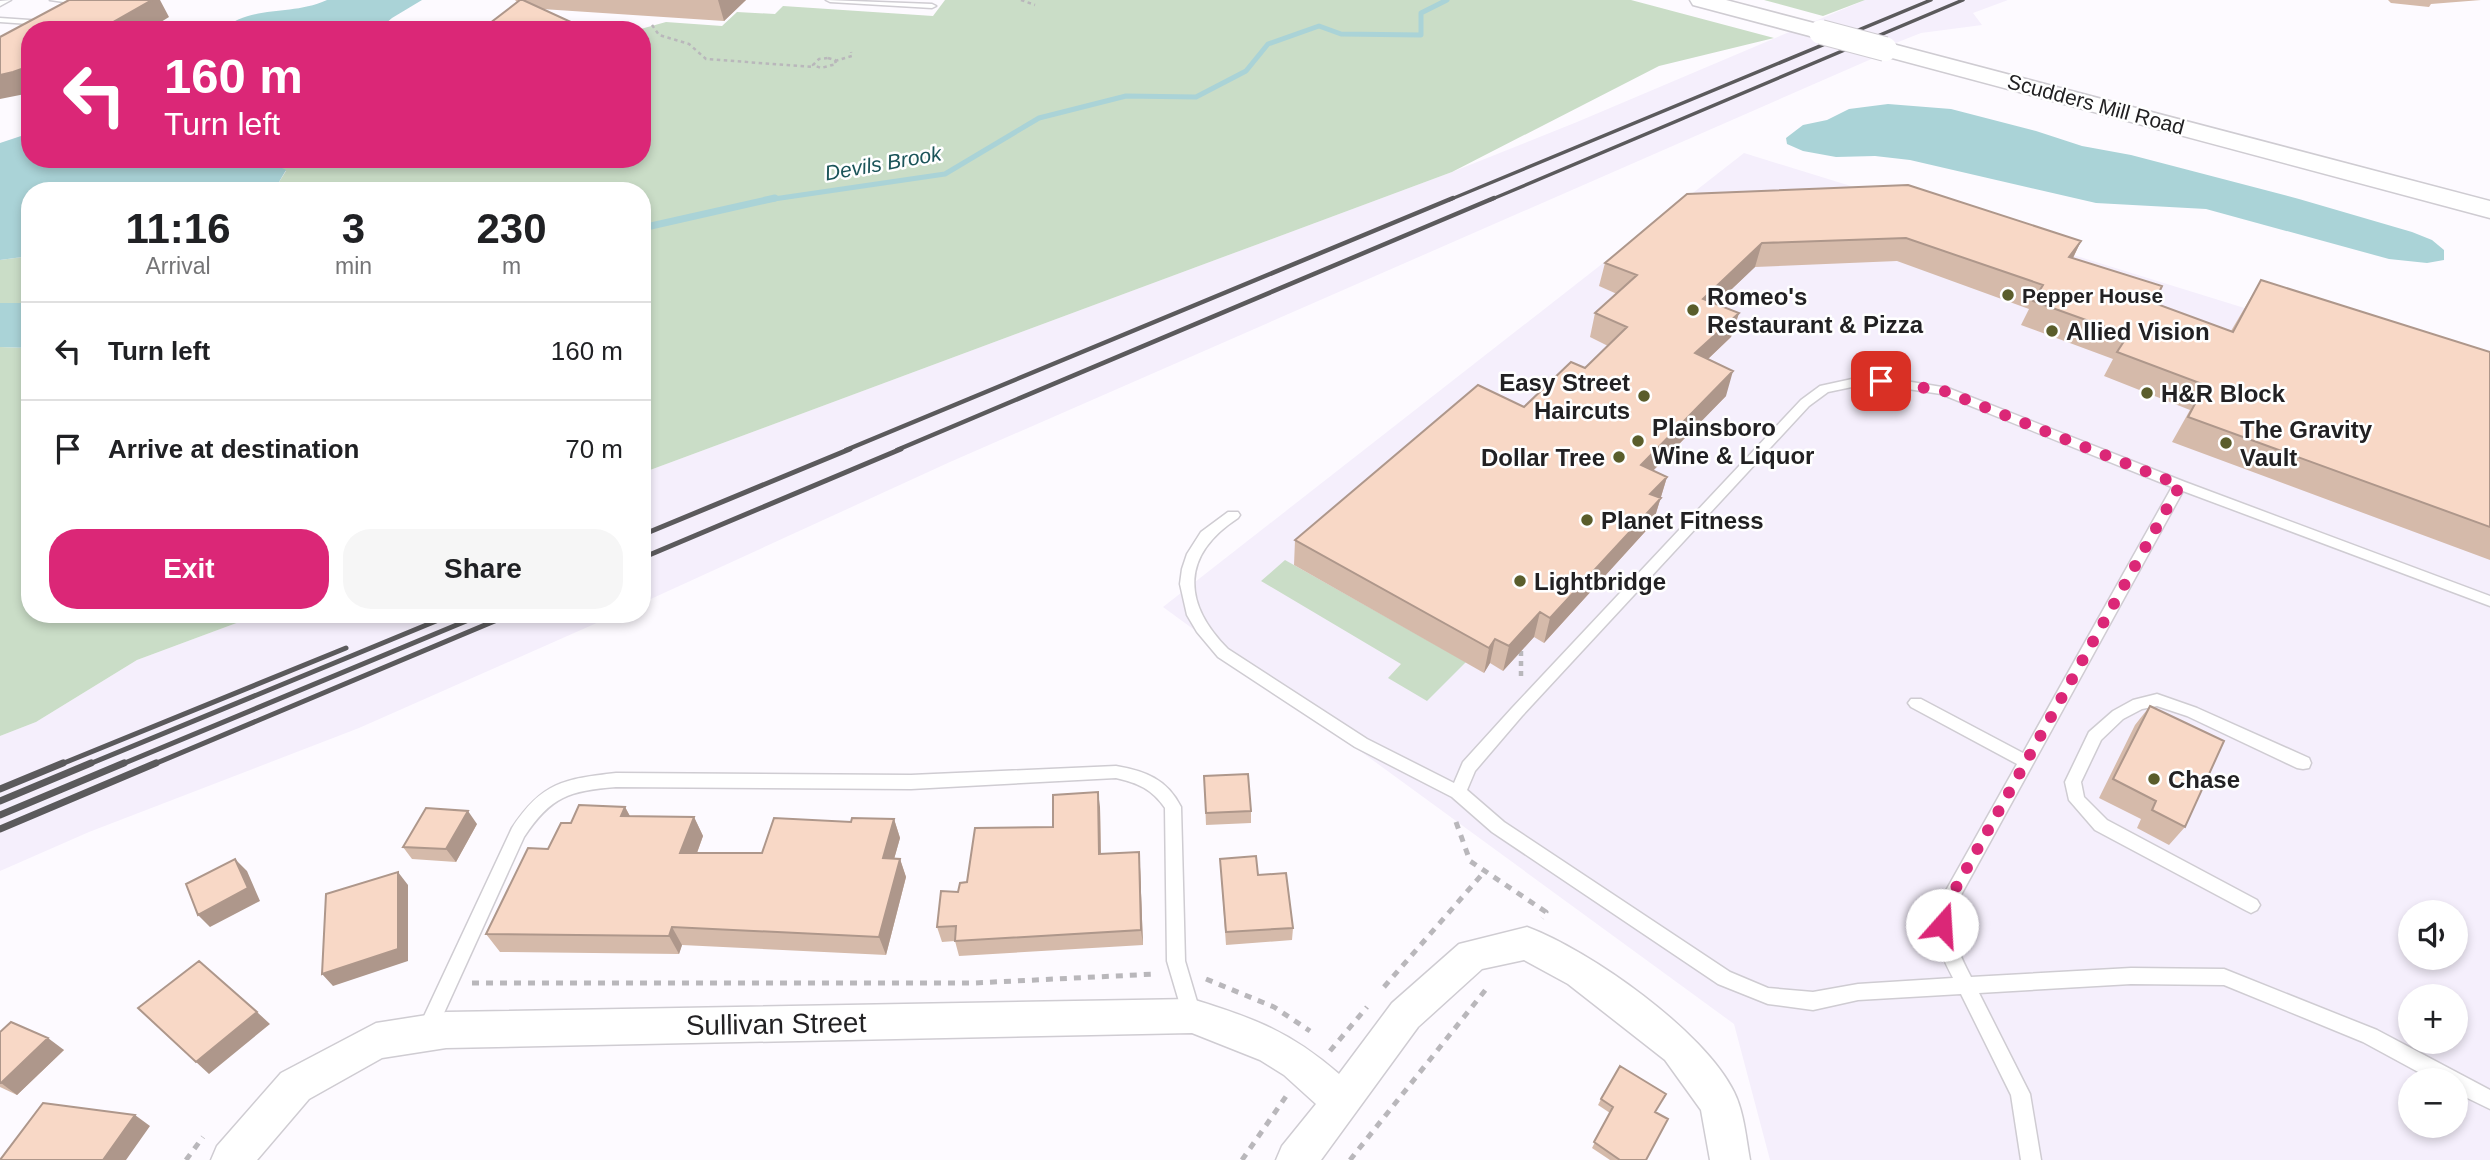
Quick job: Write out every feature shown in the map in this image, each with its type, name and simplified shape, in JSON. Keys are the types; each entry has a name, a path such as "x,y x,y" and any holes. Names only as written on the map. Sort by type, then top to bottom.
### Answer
{"main road":[{"name":"Scudders Mill Road","path":"1701,0 1828,29"},
{"name":"Scudders Mill Road","path":"1735,0 1828,29 2490,210"},
{"name":"Scudders Mill Road","path":"1891,46 2490,190"}],"street":[{"path":"1296,1160 1343,1101 1405,1015 1472,955 1527,943 1581,972 1678,1047 1718,1103 1730,1160"},
{"name":"Sullivan Street","path":"231,1160 295,1086 376,1041 446,1030 1192,1016 1240,1032 1297,1062 1343,1101"}],"lane":[{"path":"0,4 7,0"},
{"path":"54,0 90,4 78,14"},
{"path":"830,0 932,6"},
{"path":"0,20 21,21"},
{"path":"1458,792 1469,767 1517,712 1805,403 1824,389 1852,383 1881,381 1944,391 2180,485 2490,601"},
{"path":"2031,1160 2020,1094 1965,987 1948,950 1942,925 1948,902 2180,485"},
{"path":"1233,515 1203,538 1197,548 1188,581 1187,593 1191,611 1210,642 1361,743 1458,792 1498,827 1724,978 1768,996 1812,1001 1857,992 2131,976 2224,977 2370,1036 2430,1068"},
{"path":"2251,905 2120,837 2095,820 2077,800 2073,782 2095,736 2118,715 2138,704 2157,700 2192,712 2303,763"},
{"path":"1916,703 2026,762"},
{"path":"426,1033 518,833 532,809 550,794 571,785 616,780 911,782 1116,772 1146,778 1161,789 1173,807 1176,961 1192,1016"},
{"path":"2468,1088 2490,1100"}],"path":[{"path":"1021,0 1035,5"},
{"path":"652,25 659,35 688,44 706,59 814,67 830,67 836,64 835,61"},
{"path":"814,67 813,63 819,60 835,61 859,53"},
{"path":"1381,991 1485,871"},
{"path":"1242,1160 1290,1091 1372,1001"}],"shaded area":[{"path":"1865,0 2008,0 1973,13 1982,25 1921,33 1873,52 1876,57 950,462 651,599 651,470 1452,172"},
{"path":"1744,153 2490,384 2490,1160 1770,1160 1734,1024 1163,607"},
{"path":"237,623 597,623 359,728 89,832 0,871 0,736 36,722 137,660"}],"green space":[{"path":"945,0 1631,0 1774,38 1659,66 1452,172 651,470 651,182 279,182 286,171 281,168 651,168 651,26 666,22 722,26 737,12 775,14 783,6 933,16"},
{"path":"1764,0 1865,0 1823,16"},
{"path":"21,257 21,303 0,303 0,260"},
{"path":"0,347 21,348 21,623 237,623 137,660 36,722 0,736"},
{"path":"1285,560 1466,662 1427,701 1388,678 1401,664 1261,581"}],"water":[{"path":"327,0 422,0 388,21 236,21 260,13 313,5"},
{"path":"1888,104 1951,109 2082,146 2131,155 2299,199 2432,240 2444,250 2444,260 2427,263 2389,259 2206,209 2096,203 1910,160 1875,156 1836,157 1803,151 1787,144 1786,138 1803,125 1827,120 1849,109"},
{"path":"21,136 21,168 286,170 279,182 21,182 21,257 0,260 0,143"},
{"path":"0,303 21,303 21,348 0,347"}],"building":[{"path":"69,0 152,0 115,21 30,21"},
{"path":"523,0 569,21 493,21"},
{"path":"21,26 21,69 0,75 0,37"},
{"path":"1908,185 2081,241 2069,257 2162,286 2154,303 2233,332 2261,280 2490,352 2490,527 2188,417 2205,385 2117,352 2128,335 2033,301 2043,285 1906,238 1762,243 1703,299 1739,313 1695,353 1733,371 1641,465 1667,477 1650,494 1661,498 1550,618 1540,612 1509,646 1495,639 1489,648 1295,540 1478,385 1524,407 1571,362 1585,368 1627,327 1595,313 1637,275 1605,263 1687,194"},
{"name":"Chase","path":"2150,706 2224,741 2185,827 2152,810 2156,801 2113,779"},
{"path":"1248,774 1251,811 1206,813 1204,776"},
{"path":"1098,792 1099,854 1139,852 1141,930 955,941 956,926 937,927 941,891 958,892 960,883 967,882 975,828 1053,827 1053,795"},
{"path":"579,805 625,807 621,816 694,817 680,853 762,853 774,818 851,822 852,818 894,819 883,858 900,859 879,937 672,927 669,936 486,934 528,848 548,849 561,823 571,823"},
{"path":"426,808 468,811 446,849 403,847"},
{"path":"1256,856 1258,875 1286,873 1293,928 1226,932 1220,859"},
{"path":"235,859 248,888 198,915 186,884"},
{"path":"398,872 398,949 322,974 326,894"},
{"path":"199,961 257,1012 196,1062 138,1008"},
{"path":"11,1022 48,1038 0,1083 0,1032"},
{"path":"1620,1066 1666,1094 1655,1112 1668,1119 1646,1160 1620,1160 1594,1142 1613,1107 1601,1099"},
{"path":"43,1103 135,1115 103,1160 0,1160"}],"waterway":[{"name":"Devils Brook","path":"767,200 945,174 1039,118 1126,96 1196,97 1246,71 1268,44 1319,26 1341,34 1421,35 1421,13 1447,0"},
{"name":"Devils Brook","path":"651,226 775,198"}],"railway":[{"path":"1449,200 1931,0"},
{"path":"1490,200 1963,0"},
{"path":"846,450 1453,198"},
{"path":"897,450 1494,198"},
{"path":"651,531 850,449"},
{"path":"651,554 901,449"},
{"path":"87,765 431,623"},
{"path":"120,765 461,623"},
{"path":"152,765 490,623"},
{"path":"59,765 346,648"},
{"path":"0,789 63,763"},
{"path":"0,801 91,763"},
{"path":"0,815 124,763"},
{"path":"0,829 156,763"}],"place":[{"name":"Pepper House","path":"2008,295"},
{"name":"Romeo's Restaurant & Pizza","path":"1693,310"},
{"name":"Allied Vision","path":"2052,331"},
{"name":"H&R Block","path":"2147,393"},
{"name":"Easy Street Haircuts","path":"1644,396"},
{"name":"Plainsboro Wine & Liquor","path":"1638,441"},
{"name":"The Gravity Vault","path":"2226,443"},
{"name":"Dollar Tree","path":"1619,457"},
{"name":"Planet Fitness","path":"1587,520"},
{"name":"Lightbridge","path":"1520,581"},
{"name":"Chase","path":"2154,779"}],"route":[{"path":"1881,381 1944,391 2180,485 1948,902 1942,925"}]}
